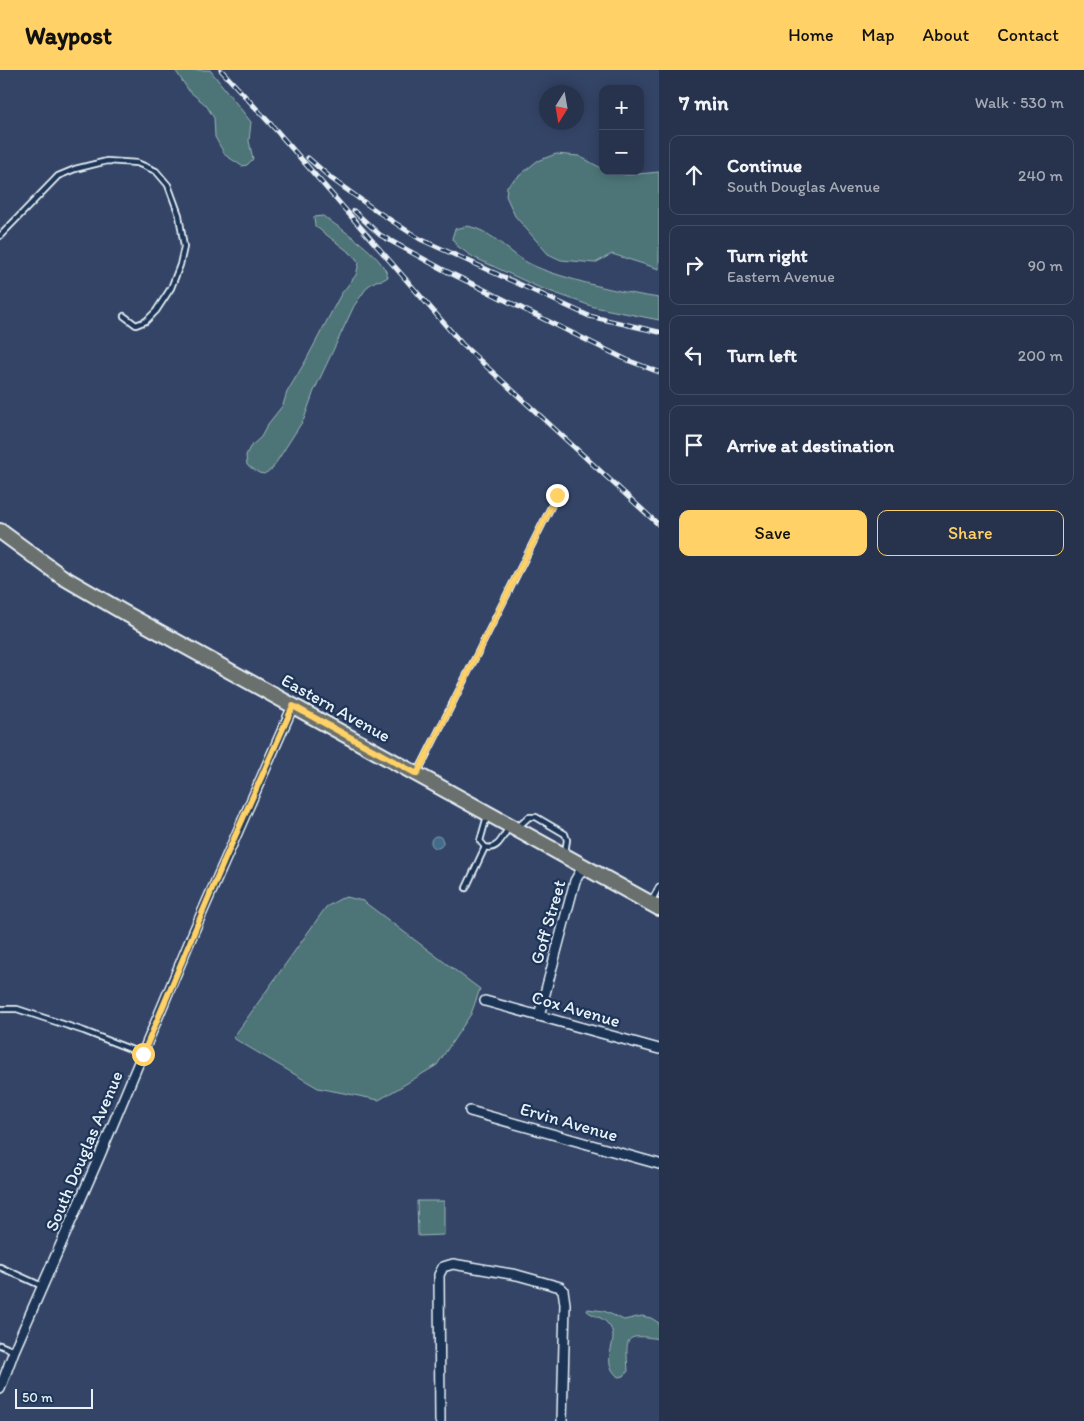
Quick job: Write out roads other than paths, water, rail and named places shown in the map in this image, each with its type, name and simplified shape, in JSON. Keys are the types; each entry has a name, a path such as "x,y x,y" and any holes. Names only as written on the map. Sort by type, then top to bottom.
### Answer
{"main road":[{"name":"Eastern Avenue","path":"0,531 61,576 655,906"}],"street":[{"name":"South Douglas Avenue","path":"0,1389 14,1351 44,1286 197,923 293,706"},
{"name":"Goff Street","path":"539,1016 575,882 583,867"},
{"name":"Cox Avenue","path":"485,1001 659,1049"},
{"name":"Ervin Avenue","path":"470,1111 659,1164"},
{"path":"440,1421 439,1275 442,1266 453,1264 517,1275 560,1286 563,1290 565,1304 562,1421"}],"lane":[{"path":"0,236 58,176 75,169 108,161 137,163 156,171 168,185 179,215 184,247 180,265 171,288 156,311 146,321 136,325 124,316"},
{"path":"417,774 557,495"},
{"path":"488,813 480,841 485,847 492,848 497,845 512,827 529,817 536,817 565,834 567,840 564,856"},
{"path":"466,888 485,847"},
{"path":"655,906 659,887"},
{"path":"0,1009 18,1009 84,1031 143,1054"},
{"path":"0,1266 44,1286"},
{"path":"0,1345 14,1351"}],"water":[{"path":"435,836 439,836 443,842 439,848 435,848 431,844 431,840"}],"railway":[{"path":"221,70 276,130 462,344 659,525"},
{"path":"308,158 332,179 420,239 589,316 659,332"},
{"path":"354,211 380,235 442,269 627,360 659,372"}]}
